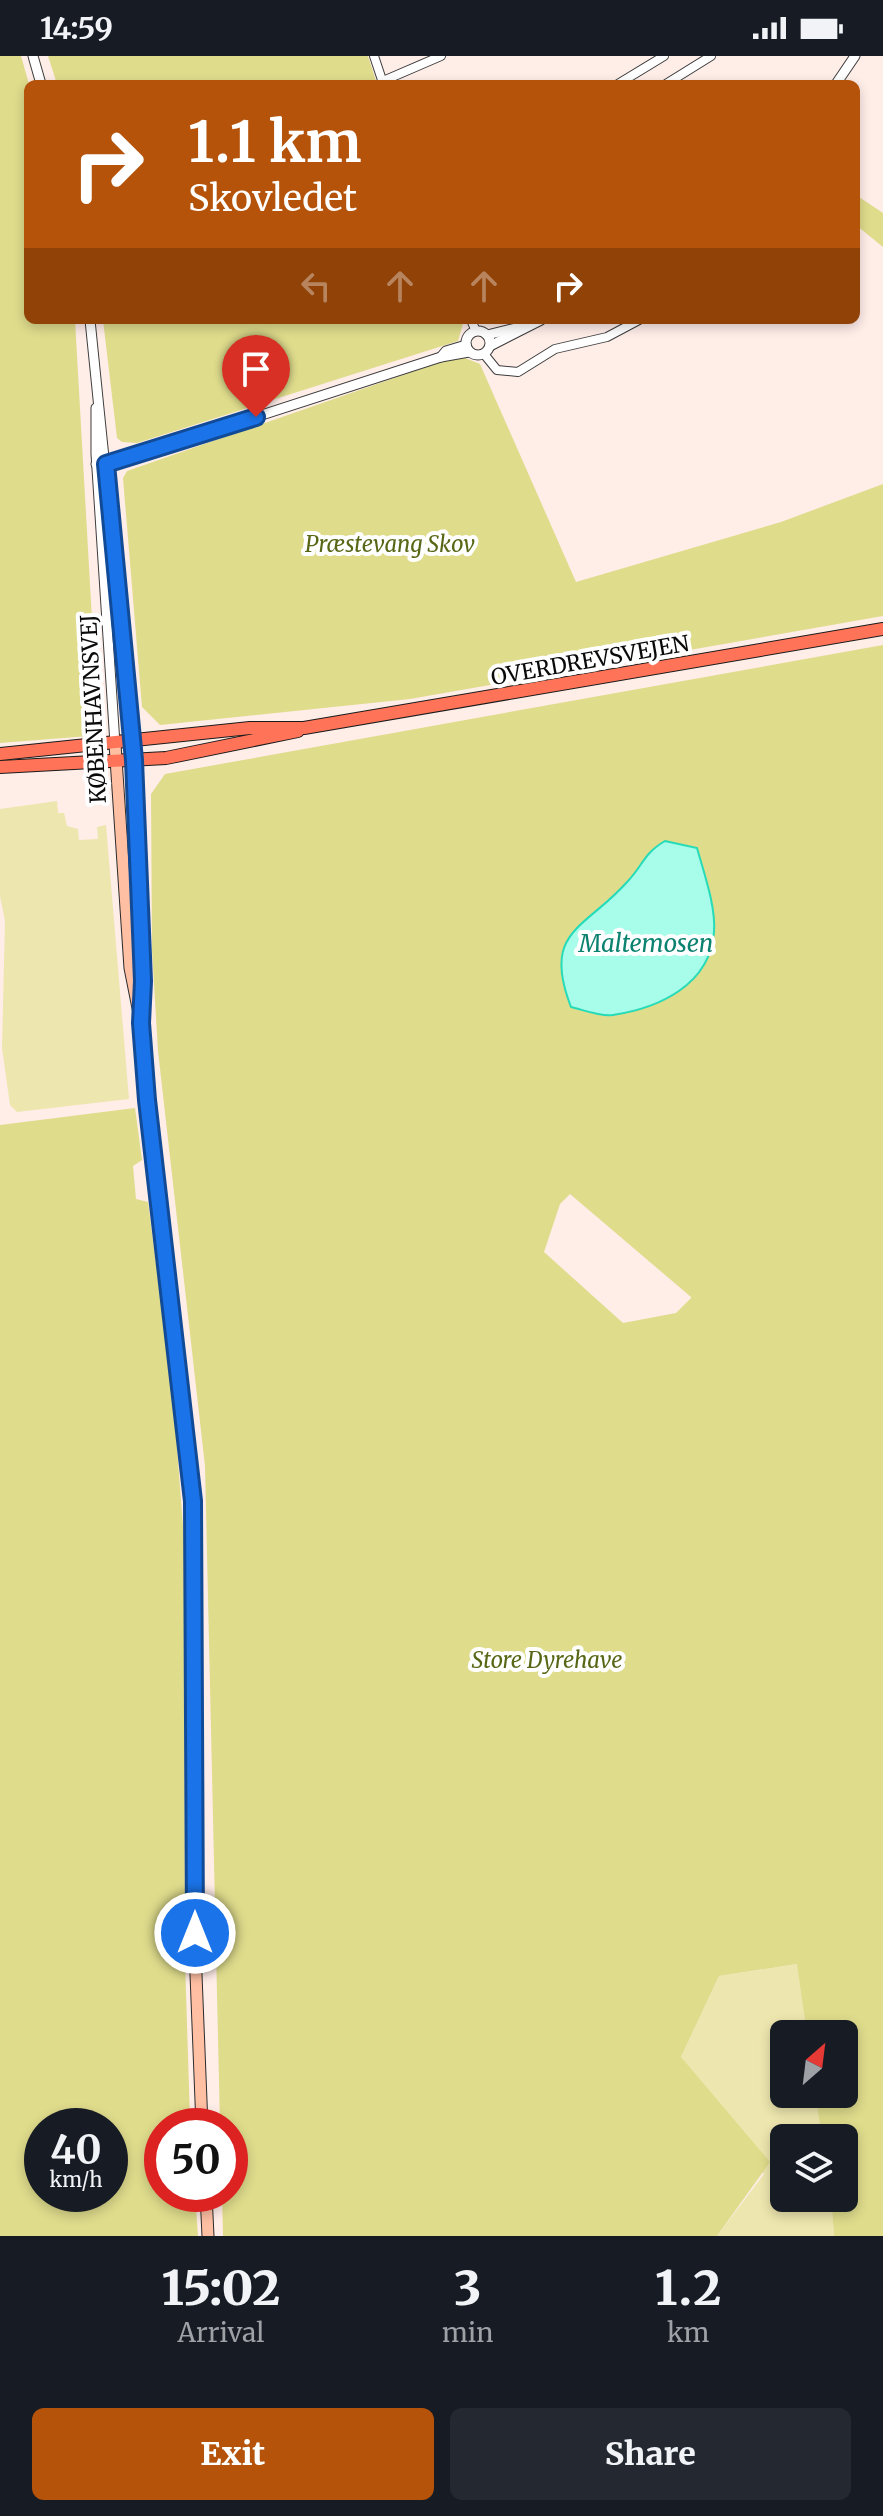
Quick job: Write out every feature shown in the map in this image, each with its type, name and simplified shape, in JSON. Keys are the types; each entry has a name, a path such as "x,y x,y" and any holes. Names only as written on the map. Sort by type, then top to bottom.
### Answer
{"main road":[{"name":"OVERDREVSVEJEN","path":"0,767 134,760 202,752 304,728 883,629"},
{"name":"OVERDREVSVEJEN","path":"0,754 133,743 250,728 304,728"},
{"name":"KØBENHAVNSVEJ","path":"133,743 143,981 141,1023"},
{"name":"KØBENHAVNSVEJ","path":"115,744 130,968 141,1023 193,1501 196,1991 201,2108"},
{"path":"207,2212 208,2236"}],"street":[{"path":"33,56 40,80"},
{"path":"374,56 382,80"},
{"path":"389,80 441,56"},
{"path":"625,80 664,56"},
{"path":"689,56 695,66"},
{"path":"672,80 711,56"},
{"path":"839,80 855,56"},
{"name":"KØBENHAVNSVEJ","path":"90,324 98,393 115,744"},
{"path":"473,324 487,345 497,370 518,372 555,349 607,337 631,324"},
{"path":"101,464 467,348 487,345 532,324"},
{"path":"467,348 468,336 476,331"},
{"name":"KØBENHAVNSVEJ","path":"101,464 133,743"}],"shaded area":[{"path":"57,801 58,813 64,813 67,826 78,829 79,840 98,839 97,827 106,825 129,1099 17,1112 10,1105 2,1048 5,921 0,896 0,809"},
{"path":"798,1964 805,2020 770,2020 770,2108 817,2108 820,2124 770,2124 770,2212 832,2212 834,2236 717,2236 764,2174 681,2057 719,1976"}],"green space":[{"path":"0,56 21,56 28,80 24,80 24,324 75,324 98,725 89,736 0,743"},
{"path":"48,56 368,56 376,80 56,80"},
{"path":"860,198 883,213 883,247 860,228"},
{"path":"103,324 463,324 458,341 137,443 122,442 117,438"},
{"name":"Præstevang Skov","path":"465,358 480,364 576,582 781,522 883,484 883,616 410,699 160,725 142,707 123,478 127,471 446,360"},
{"name":"Store Dyrehave","path":"883,645 883,2236 834,2236 832,2212 858,2212 858,2124 820,2124 817,2108 858,2108 858,2020 805,2020 797,1964 719,1976 681,2057 770,2162 717,2236 223,2236 222,2212 248,2212 248,2108 220,2108 205,1466 158,1051 152,950 151,794 165,774","holes":["697,848 708,895 667,999 645,1005 578,926 629,881","570,1194 691,1297 676,1313 623,1323 544,1252 560,1204"]},
{"path":"135,1108 142,1160 133,1166 136,1199 148,1202 173,1396 184,1539 185,1961 190,2108 144,2108 144,2212 196,2212 198,2236 0,2236 0,1125"}],"water":[{"name":"Maltemosen","path":"665,841 697,848 714,922 710,950 703,966 679,991 648,1007 608,1015 571,1007 561,962 572,933 612,897 648,855"}],"route":[{"path":"195,1933 196,1582 193,1501 147,1100 141,1023 143,981 131,712 114,569 106,464 256,417"}]}
